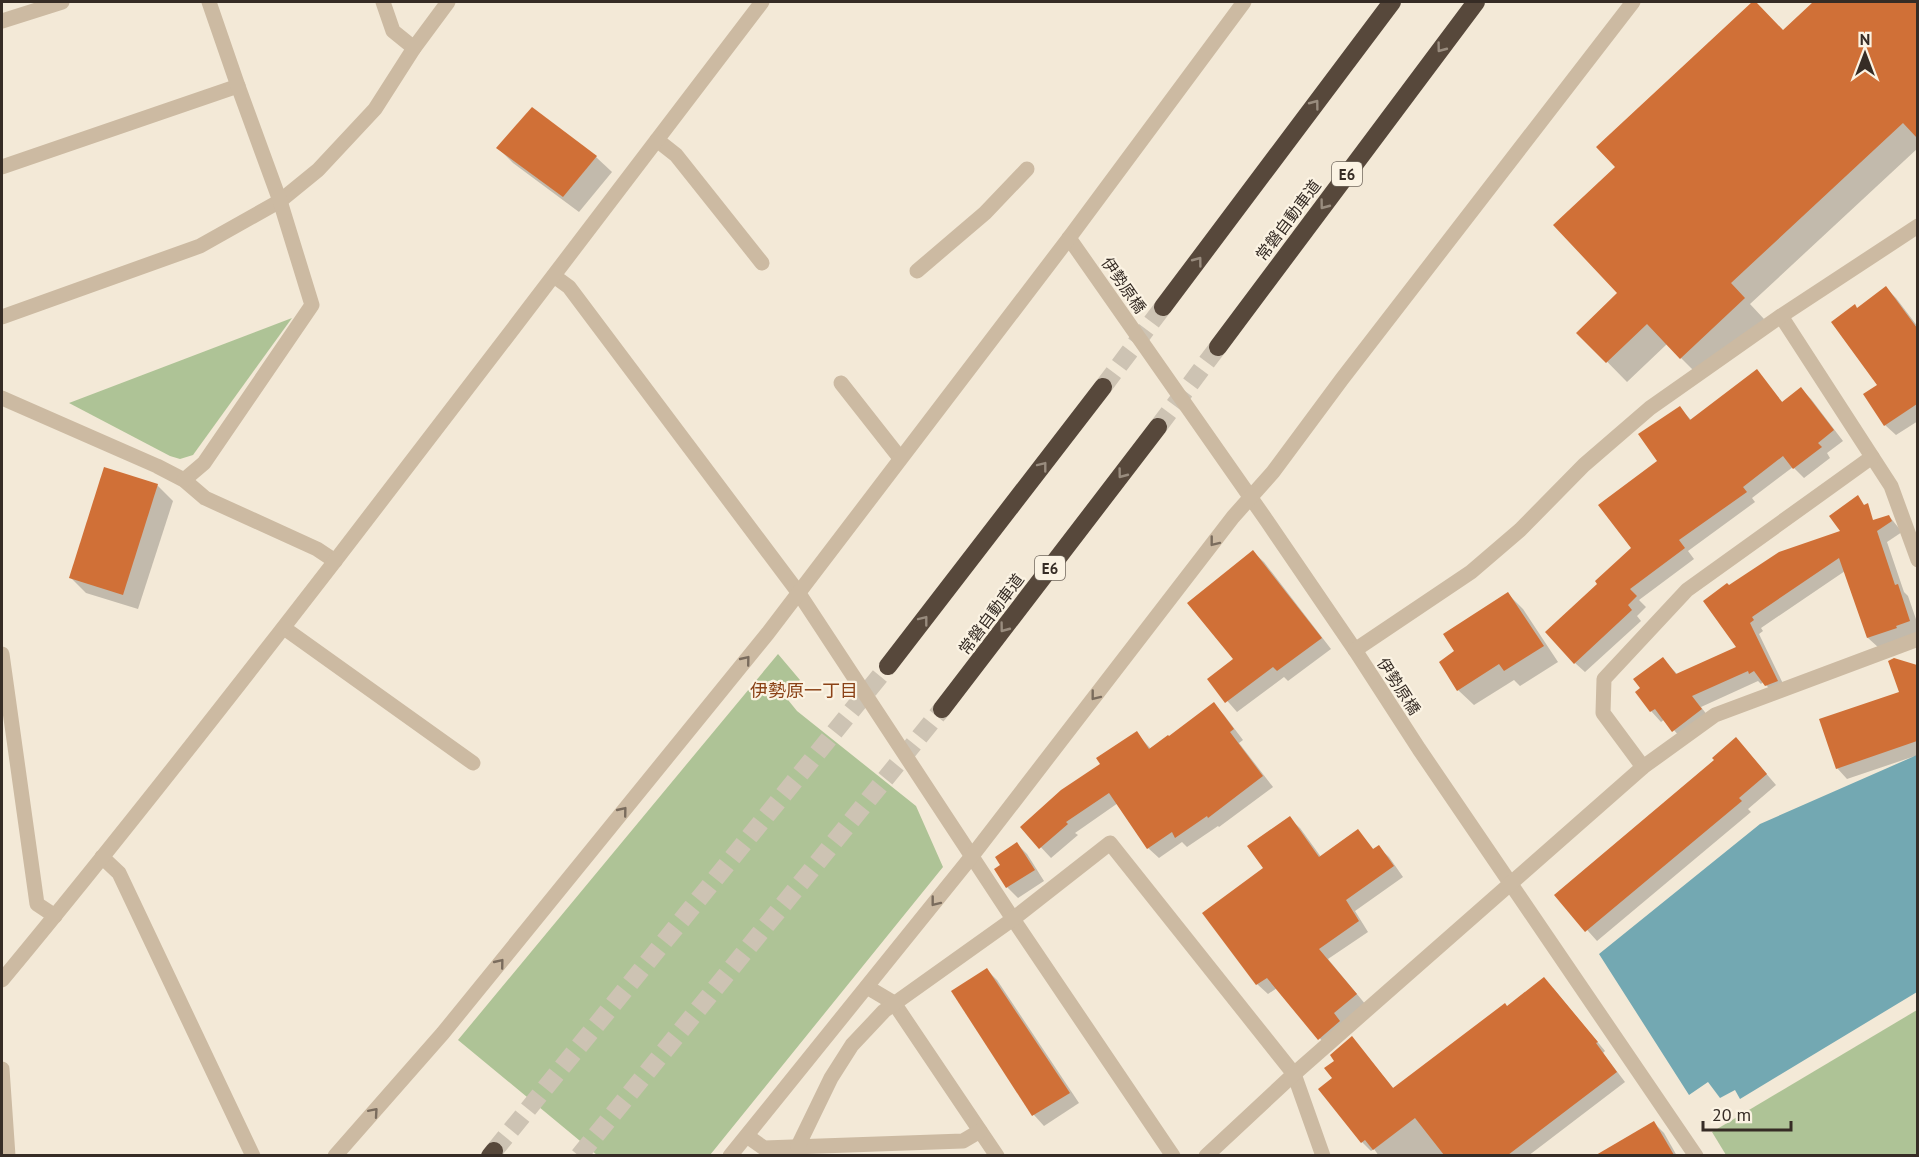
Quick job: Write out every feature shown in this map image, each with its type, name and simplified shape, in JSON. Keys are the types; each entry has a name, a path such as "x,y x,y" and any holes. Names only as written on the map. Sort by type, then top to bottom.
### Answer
{"highway":[{"path":"1163,308 1392,2"},
{"name":"常磐自動車道","path":"1218,347 1476,2"},
{"path":"888,666 1103,387"},
{"name":"常磐自動車道","path":"942,709 1158,427"}],"street":[{"path":"2,21 62,2"},
{"path":"184,480 204,463 312,305 280,201 209,2"},
{"path":"382,2 393,31 414,48"},
{"path":"2,317 200,246 280,201 318,170 375,109 414,48 448,2"},
{"path":"2,980 284,628 762,2"},
{"path":"335,1155 450,1024 760,642 1069,238 1244,2"},
{"path":"730,1155 972,856 1233,517 1274,472 1342,379 1633,2"},
{"path":"2,167 238,86"},
{"path":"657,140 676,154 762,263"},
{"path":"917,272 985,213 1027,169"},
{"path":"1355,650 1471,572 1520,530 1584,465 1650,408 1781,316 1917,226"},
{"name":"伊勢原橋","path":"1069,238 1251,496 1419,749 1696,1155"},
{"path":"555,276 568,287 798,592 1013,919 1173,1155"},
{"path":"1781,316 1891,486 1917,560"},
{"path":"841,383 900,458"},
{"path":"2,398 157,466 184,480 205,498 317,549 335,561"},
{"path":"1643,767 1603,713 1604,679 1687,590 1872,457"},
{"path":"284,628 473,763"},
{"path":"1206,1155 1294,1074 1643,767 1715,715 1917,639"},
{"path":"2,654 37,904 55,916"},
{"path":"798,1146 831,1078 852,1045 884,1011 1013,919 1110,843 1294,1074 1323,1155"},
{"path":"102,857 119,873 253,1155"},
{"path":"867,987 894,1003 997,1155"},
{"path":"2,1069 8,1155"},
{"path":"747,1136 764,1148 963,1141 980,1131"}],"green space":[{"path":"292,318 193,455 180,459 170,456 69,403"},
{"path":"778,654 800,680 784,695 797,711 916,806 943,867 710,1155 597,1155 458,1040"},
{"path":"1917,1010 1917,1155 1726,1155 1712,1132"}],"water":[{"path":"1917,755 1917,992 1740,1099 1735,1090 1720,1098 1708,1082 1689,1095 1599,954 1760,824"}],"building":[{"path":"1752,2 1756,2 1783,30 1813,2 1917,2 1917,138 1903,123 1731,283 1745,298 1680,359 1647,324 1606,363 1576,333 1617,293 1553,225 1615,167 1596,147"},
{"path":"532,107 597,156 563,197 496,148"},
{"path":"1886,286 1917,328 1917,404 1884,426 1863,394 1877,385 1831,322 1855,304 1857,308"},
{"path":"1757,369 1782,402 1801,387 1834,430 1818,443 1822,447 1793,469 1783,456 1743,487 1747,492 1679,540 1685,548 1630,589 1637,596 1628,605 1632,610 1574,664 1545,632 1597,584 1595,581 1631,548 1598,505 1657,461 1638,434 1680,406 1690,420"},
{"path":"104,467 158,484 123,595 69,578"},
{"path":"1858,495 1864,505 1868,503 1873,520 1889,515 1892,521 1877,531 1910,621 1867,638 1839,558 1752,617 1754,620 1750,623 1778,681 1765,686 1754,671 1749,674 1748,671 1692,696 1702,709 1672,732 1655,709 1650,712 1635,692 1640,688 1633,679 1663,657 1676,674 1736,647 1703,601 1727,583 1729,585 1779,552 1840,531 1829,516"},
{"path":"1253,550 1322,638 1277,671 1273,667 1225,703 1207,679 1233,659 1187,603"},
{"path":"1508,592 1544,646 1504,671 1499,664 1457,691 1439,662 1454,651 1443,634"},
{"path":"1894,658 1917,665 1917,741 1836,769 1819,719 1899,692 1888,661"},
{"path":"1214,702 1234,729 1230,732 1263,776 1208,818 1207,816 1175,838 1172,832 1147,849 1109,793 1066,822 1068,824 1039,849 1020,827 1061,790 1100,764 1096,758 1137,731 1149,749"},
{"path":"1736,737 1767,774 1739,798 1742,801 1585,932 1554,895 1714,760 1712,758"},
{"path":"1290,816 1319,857 1358,829 1373,849 1379,845 1394,866 1346,900 1359,921 1319,949 1357,994 1334,1013 1340,1021 1318,1040 1267,978 1256,985 1202,913 1263,868 1247,846"},
{"path":"1017,842 1035,870 1006,888 994,869 1000,865 995,857"},
{"path":"987,968 1070,1093 1032,1116 951,991"},
{"path":"1544,977 1598,1042 1596,1043 1617,1072 1508,1155 1444,1155 1415,1118 1373,1150 1365,1140 1361,1143 1318,1089 1332,1078 1324,1068 1334,1061 1330,1055 1352,1036 1393,1088 1505,1003 1507,1006"},
{"path":"1654,1121 1674,1155 1596,1155"}],"tunnel":[{"path":"1103,387 1163,307"},
{"path":"1158,427 1218,347"},
{"path":"494,1151 888,666"},
{"path":"579,1156 942,709"}],"district":[{"name":"伊勢原一丁目","path":"804,690"}]}
